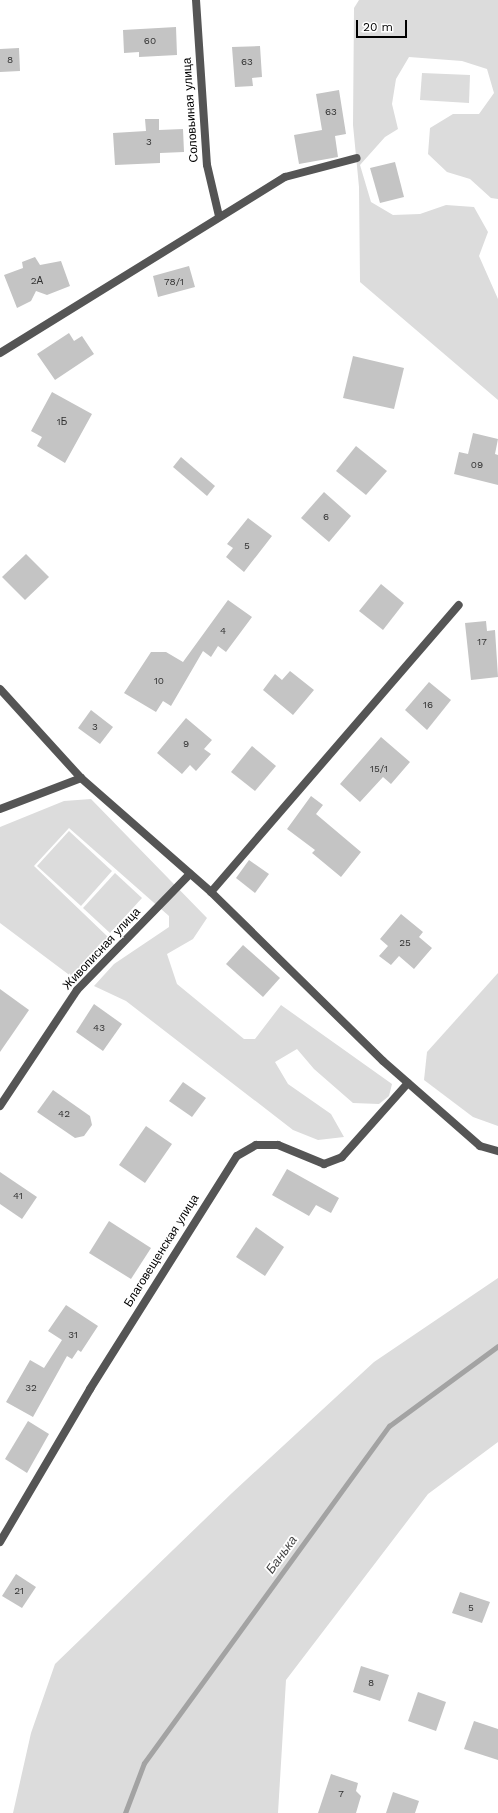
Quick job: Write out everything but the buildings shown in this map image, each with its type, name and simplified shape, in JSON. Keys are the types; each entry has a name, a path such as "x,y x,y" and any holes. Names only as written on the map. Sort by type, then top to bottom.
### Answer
{"street":[{"name":"Соловьиная улица","path":"196,0 207,165 219,216"},
{"path":"0,353 219,216 285,177 357,158"},
{"path":"211,892 459,606"},
{"path":"0,689 81,778 211,892 408,1083 480,1146 498,1151"},
{"path":"0,810 81,778"},
{"name":"Живописная улица","path":"0,1106 77,990 190,874"},
{"name":"Благовещенская улица","path":"0,1542 90,1389 237,1156 256,1145 278,1144 324,1164 342,1157 408,1083"}],"shaded area":[{"path":"359,0 498,0 498,199 491,198 470,179 447,172 428,154 430,128 453,114 479,114 494,93 487,69 462,61 409,57 396,79 392,104 398,129 385,137 360,165 371,202 393,215 420,214 446,205 474,207 488,232 479,256 498,299 498,400 360,282 359,187 353,125 354,8"},
{"path":"422,73 470,75 469,103 420,100"},
{"path":"91,799 207,918 193,939 167,954 177,984 244,1039 255,1039 281,1005 392,1084 389,1096 379,1104 353,1103 314,1069 297,1049 275,1062 288,1084 331,1114 344,1137 318,1140 293,1130 126,1001 94,986 114,964 169,927 169,916 69,828 34,866 108,937 72,977 0,923 0,827 64,801"},
{"path":"69,831 112,871 81,906 37,866"},
{"path":"115,873 142,898 110,933 83,908"},
{"path":"498,973 498,1126 473,1117 424,1080 427,1052"},
{"path":"498,1278 498,1442 428,1494 286,1680 278,1813 13,1813 31,1733 55,1664 232,1493 374,1362"}],"waterway":[{"name":"Банька","path":"125,1813 144,1763 389,1426 498,1346"}]}
